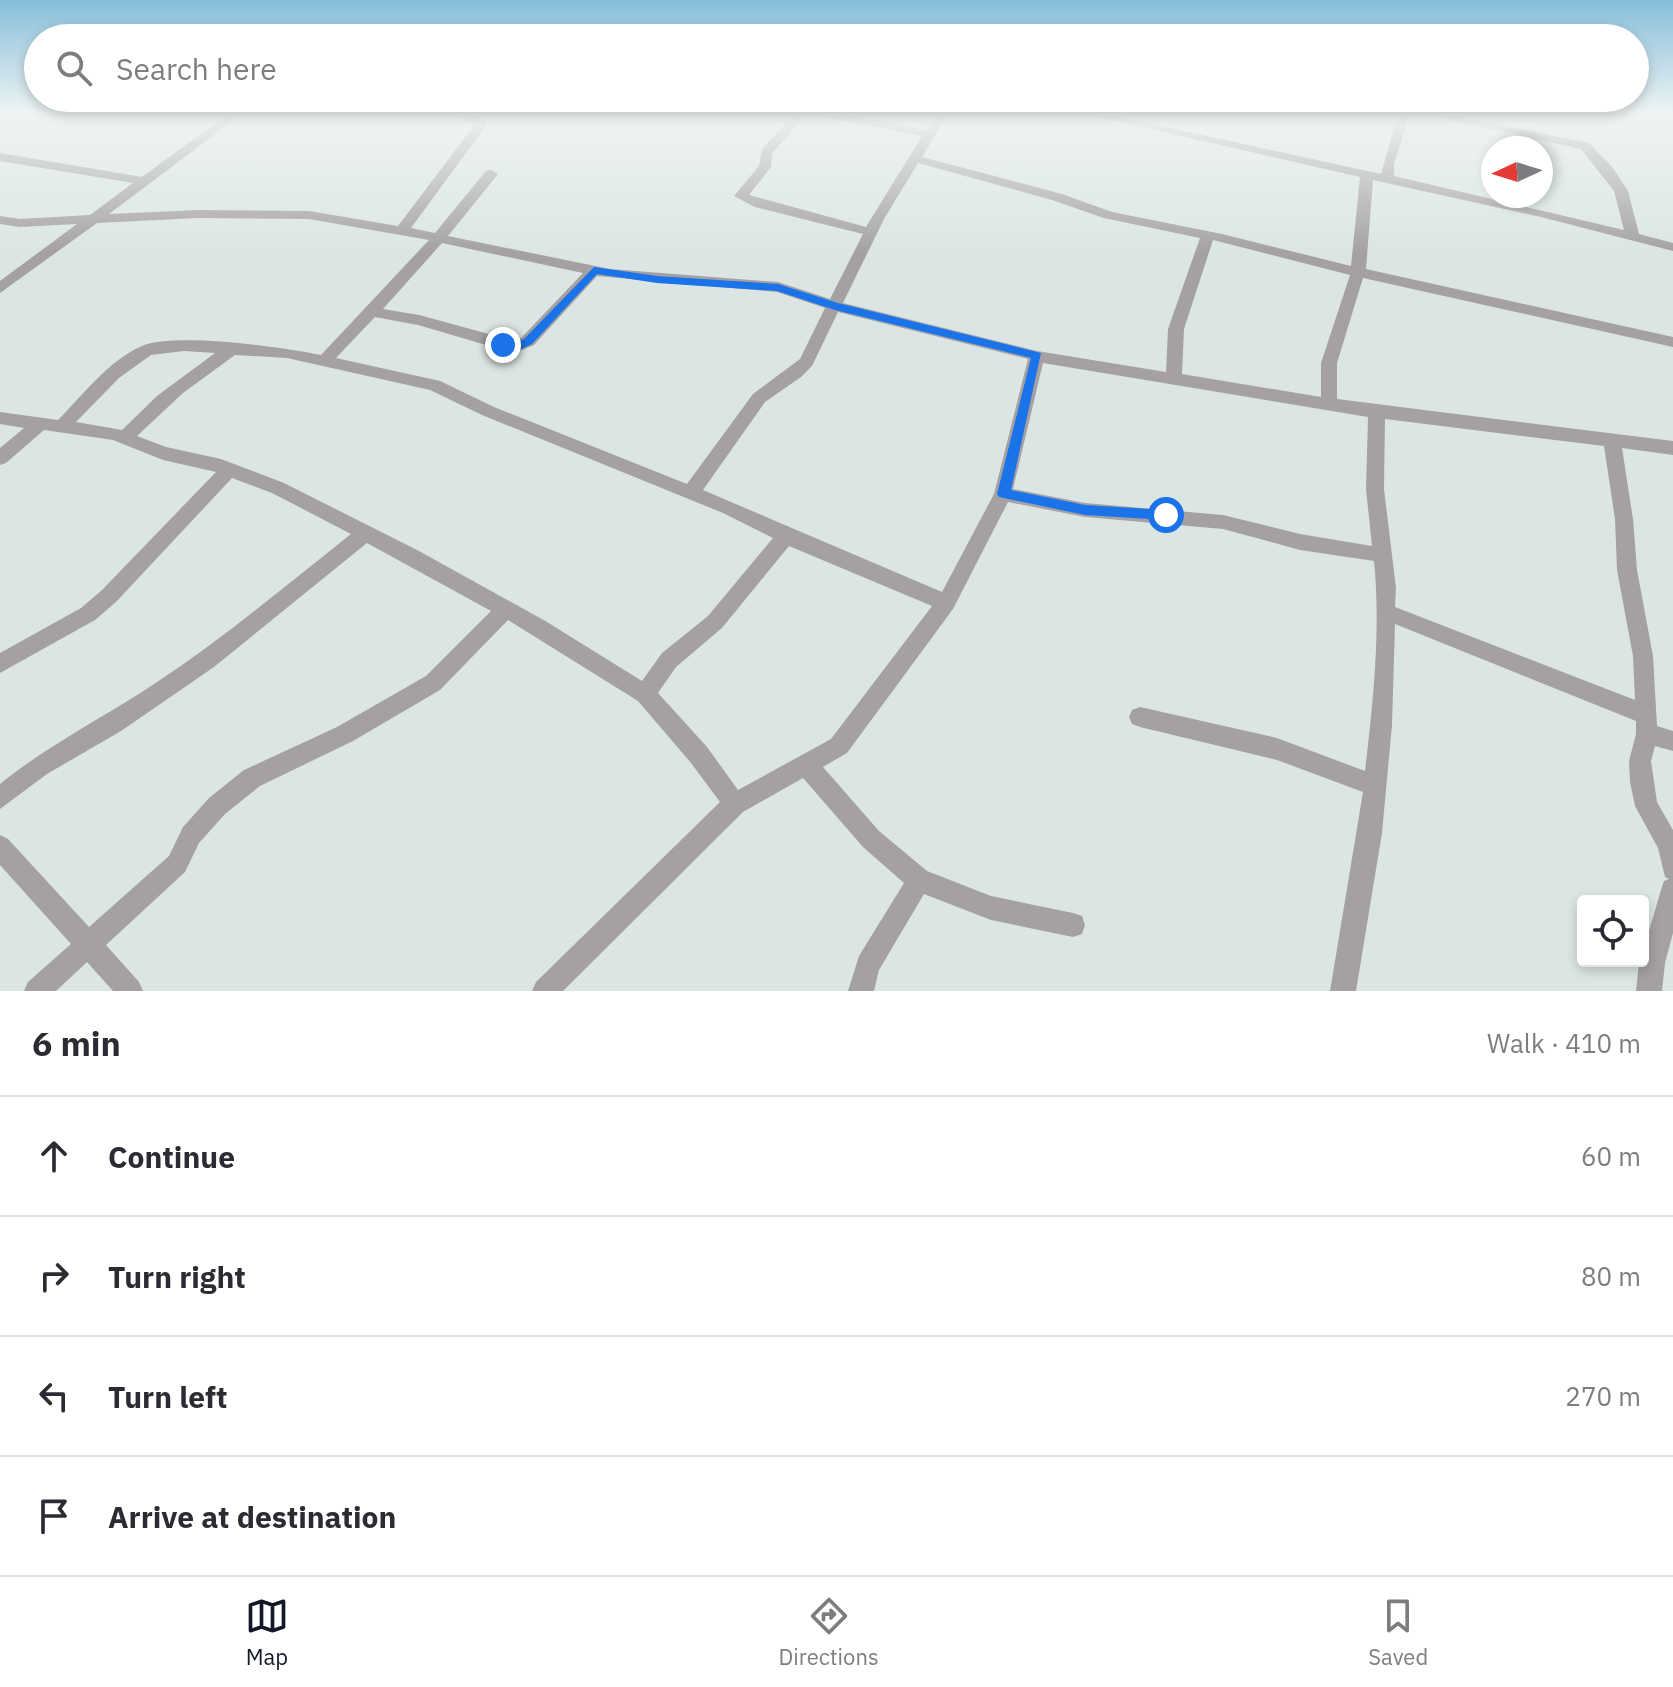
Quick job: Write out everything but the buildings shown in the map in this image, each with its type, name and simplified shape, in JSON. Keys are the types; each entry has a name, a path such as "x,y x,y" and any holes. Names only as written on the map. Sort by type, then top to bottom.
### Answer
{"street":[{"path":"19,160 143,181"},
{"path":"0,288 172,160"},
{"path":"402,231 454,160"},
{"path":"765,160 765,167 741,196 760,204 871,232"},
{"path":"690,494 759,398 767,390 796,376 912,160"},
{"path":"921,160 1057,197 1109,215 1673,342"},
{"path":"1297,160 1632,234 1673,247"},
{"path":"1387,181 1389,160"},
{"path":"1598,160 1621,191 1632,234"},
{"path":"324,361 374,312 491,174"},
{"path":"1329,403 1329,363 1358,272 1367,176"},
{"path":"0,220 20,223 198,214 309,215 657,280 778,287 835,306 1037,356 1377,412 1673,448"},
{"path":"1174,378 1176,329 1208,235"},
{"path":"374,312 419,320 493,343 517,347 528,341 594,270"},
{"path":"62,426 113,374 147,350 184,346 236,347 324,361 434,385 488,411 729,508 786,536 946,603"},
{"path":"124,439 153,406 236,347"},
{"path":"545,991 735,804 839,746 946,603 1003,494 1037,356"},
{"path":"1343,991 1370,833 1381,725 1386,612 1375,489 1377,412"},
{"path":"0,418 115,434 163,453 229,470 278,488 540,628 645,694 699,755 735,804"},
{"path":"0,458 41,423"},
{"path":"1612,441 1624,519 1627,570 1643,656 1647,724 1640,761 1641,782 1646,806 1669,845 1673,869"},
{"path":"0,664 88,614 109,596 229,470"},
{"path":"1003,494 1085,510 1223,522 1300,542 1382,555"},
{"path":"0,798 39,766 113,724 207,660 365,534"},
{"path":"645,694 669,660 715,622 786,536"},
{"path":"37,991 177,864 191,835 217,806 252,778 345,734 433,683 505,610"},
{"path":"1386,612 1647,724 1673,741"},
{"path":"1140,717 1277,749 1375,786"},
{"path":"807,766 871,839 919,880 991,908 1073,925"},
{"path":"0,847 130,991"},
{"path":"861,991 868,965 919,880"},
{"path":"1649,991 1652,963 1673,890"}],"route":[{"path":"503,345 517,347 528,341 594,270 657,280 778,287 835,306 1037,356 1003,494 1085,510 1166,515"}]}
